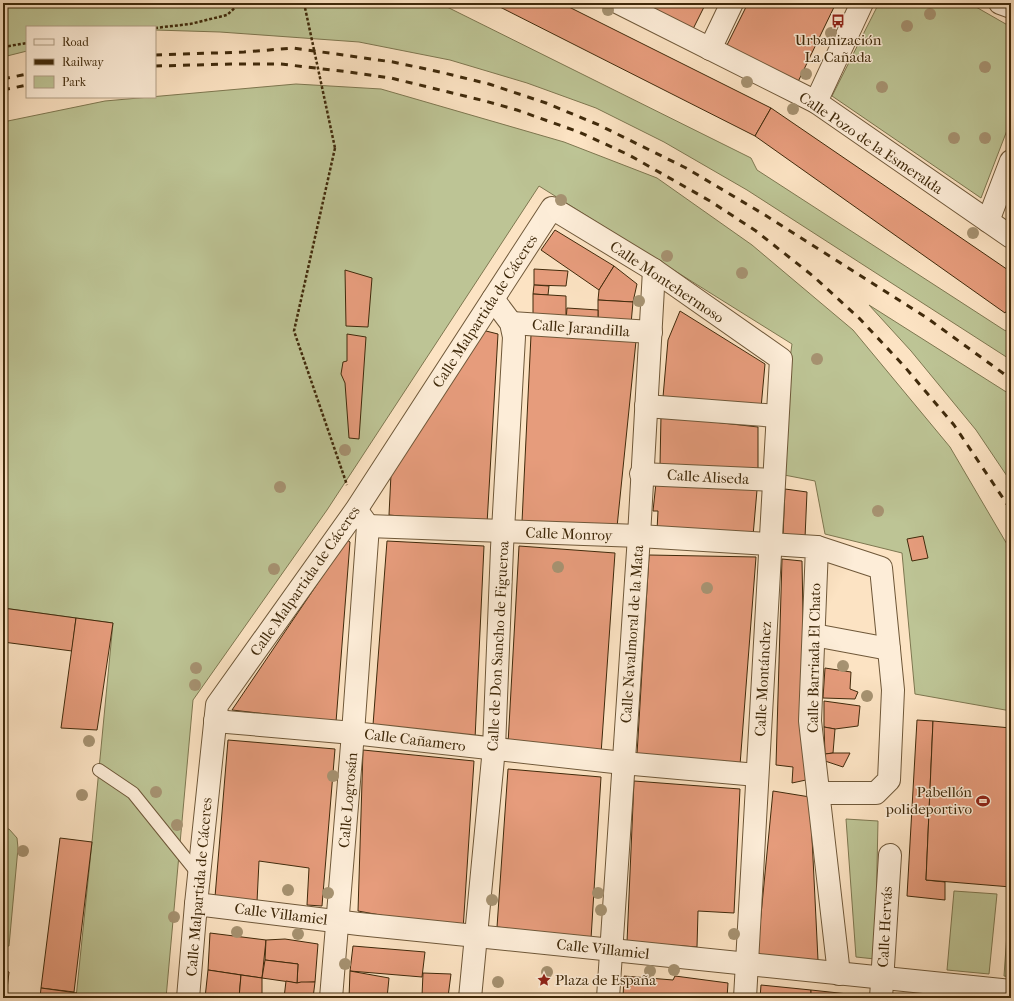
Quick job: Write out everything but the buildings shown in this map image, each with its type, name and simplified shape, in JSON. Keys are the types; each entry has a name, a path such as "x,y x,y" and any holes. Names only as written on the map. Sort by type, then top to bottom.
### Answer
{"street":[{"name":"Calle Pozo de la Esmeralda","path":"619,3 816,102 1011,237"},
{"path":"710,49 732,3"},
{"path":"816,102 862,3"},
{"path":"1000,3 1011,7"},
{"path":"988,221 1011,161"},
{"name":"Calle Malpartida de Cáceres","path":"188,998 216,705 362,518 493,299 552,208"},
{"name":"Calle Montehermoso","path":"552,208 654,270 781,359"},
{"name":"Calle Navalmoral de la Mata","path":"608,998 654,270"},
{"name":"Calle de Don Sancho de Figueroa","path":"470,998 494,748 503,532 514,337 511,323 493,299"},
{"name":"Calle Jarandilla","path":"511,323 651,332"},
{"name":"Calle Montánchez","path":"745,998 781,359"},
{"path":"646,406 777,416"},
{"name":"Calle Aliseda","path":"641,474 774,480"},
{"name":"Calle Monroy","path":"362,518 503,532 638,536 770,544"},
{"name":"Calle Logrosán","path":"330,998 353,733 362,518"},
{"path":"770,544 817,547 881,568 893,690 889,780 876,793 818,793"},
{"name":"Calle Barriada El Chato","path":"817,547 810,721 839,974"},
{"path":"814,635 889,649"},
{"name":"Calle Cañamero","path":"215,721 353,733 623,763 757,775"},
{"name":"Calle Hervás","path":"882,988 890,855"},
{"name":"Calle Villamiel","path":"196,904 336,921 839,974 882,988 1011,991"}],"lane":[{"path":"99,770 133,793 200,876"}],"path":[{"path":"156,28 190,24 227,15 240,3"},
{"path":"304,3 335,148 294,330 362,518"},
{"path":"3,48 26,43"}],"green space":[{"path":"3,3 439,3 751,158 757,170 1004,330 1011,333 1011,360 747,190 664,142 596,108 527,83 450,60 359,42 220,32 156,30 156,26 26,26 26,51 3,57"},
{"path":"879,3 969,3 1011,27 1011,120 981,198 832,96"},
{"path":"296,84 381,89 564,142 657,178 752,245 853,330 950,447 1011,551 1011,711 915,694 902,553 825,534 815,481 774,473 792,344 539,186 327,510 193,700 166,998 76,998 113,623 3,608 3,122 105,101 156,98 156,96"},
{"path":"869,305 1011,395 1011,482 976,430 911,351"},
{"path":"846,819 878,821 875,959 856,957"},
{"path":"3,829 9,829 17,838 18,848 9,946 3,946"},
{"path":"954,891 997,894 989,974 947,970"},
{"path":"1010,891 1011,892 1011,977 1004,976"}],"railway":[{"path":"156,55 244,52 293,48 393,62 440,72 489,84 546,103 599,125 686,168 765,215 927,318 1011,379"},
{"path":"156,66 281,64 391,78 517,110 579,132 629,155 710,201 756,231 813,276 859,318 904,366 954,425 1011,510"},
{"path":"3,79 26,74"},
{"path":"3,90 26,85"}],"place":[{"name":"Urbanización La Cañada","path":"838,21"},
{"name":"Pabellón polideportivo","path":"983,801"},
{"name":"Plaza de España","path":"544,980"}]}
